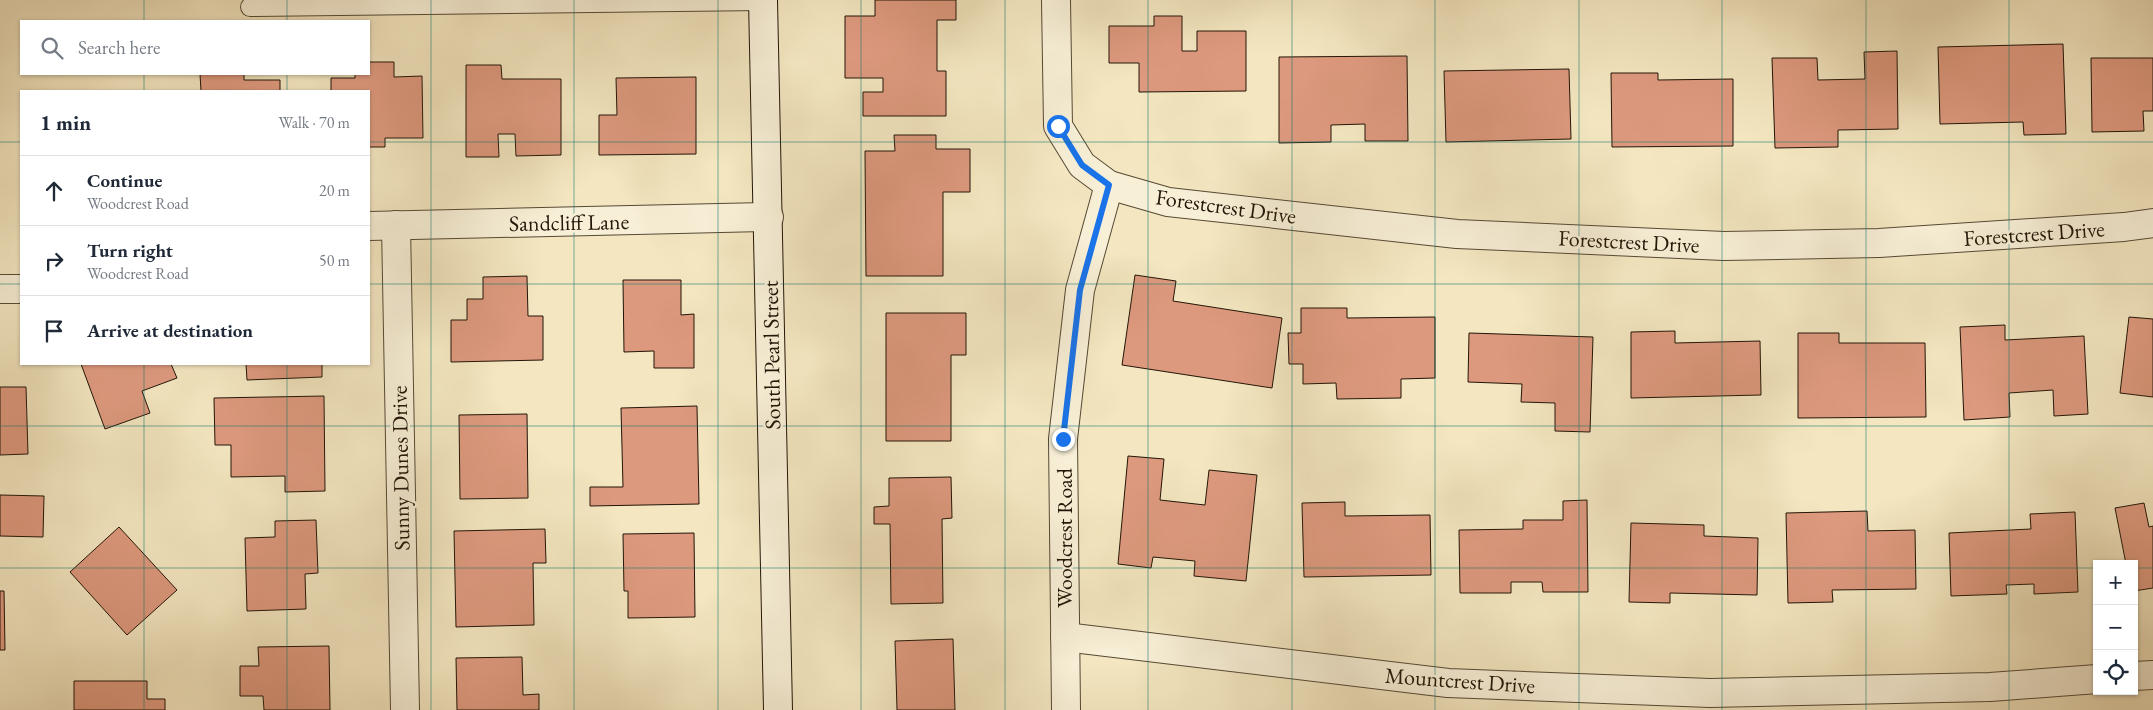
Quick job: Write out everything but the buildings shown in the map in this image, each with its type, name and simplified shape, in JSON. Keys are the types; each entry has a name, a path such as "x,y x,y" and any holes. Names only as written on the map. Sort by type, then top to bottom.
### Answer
{"street":[{"path":"1056,0 1058,126 1082,165 1109,185"},
{"name":"South Pearl Street","path":"763,1 778,710"},
{"name":"Forestcrest Drive","path":"1109,185 1168,202 1456,234 1724,246 1878,243 2124,226 2153,222"},
{"name":"Woodcrest Road","path":"1066,710 1063,439 1080,290 1109,185"},
{"name":"Sandcliff Lane","path":"370,226 769,217"},
{"name":"Sunny Dunes Drive","path":"396,226 405,710"},
{"path":"0,289 20,288"},
{"name":"Mountcrest Drive","path":"1064,637 1448,682 1710,693 1990,687 2093,679"},
{"path":"2138,676 2153,674"}],"lane":[{"path":"250,7 763,1"}],"route":[{"path":"1058,126 1082,165 1109,185 1080,290 1063,439"}]}
